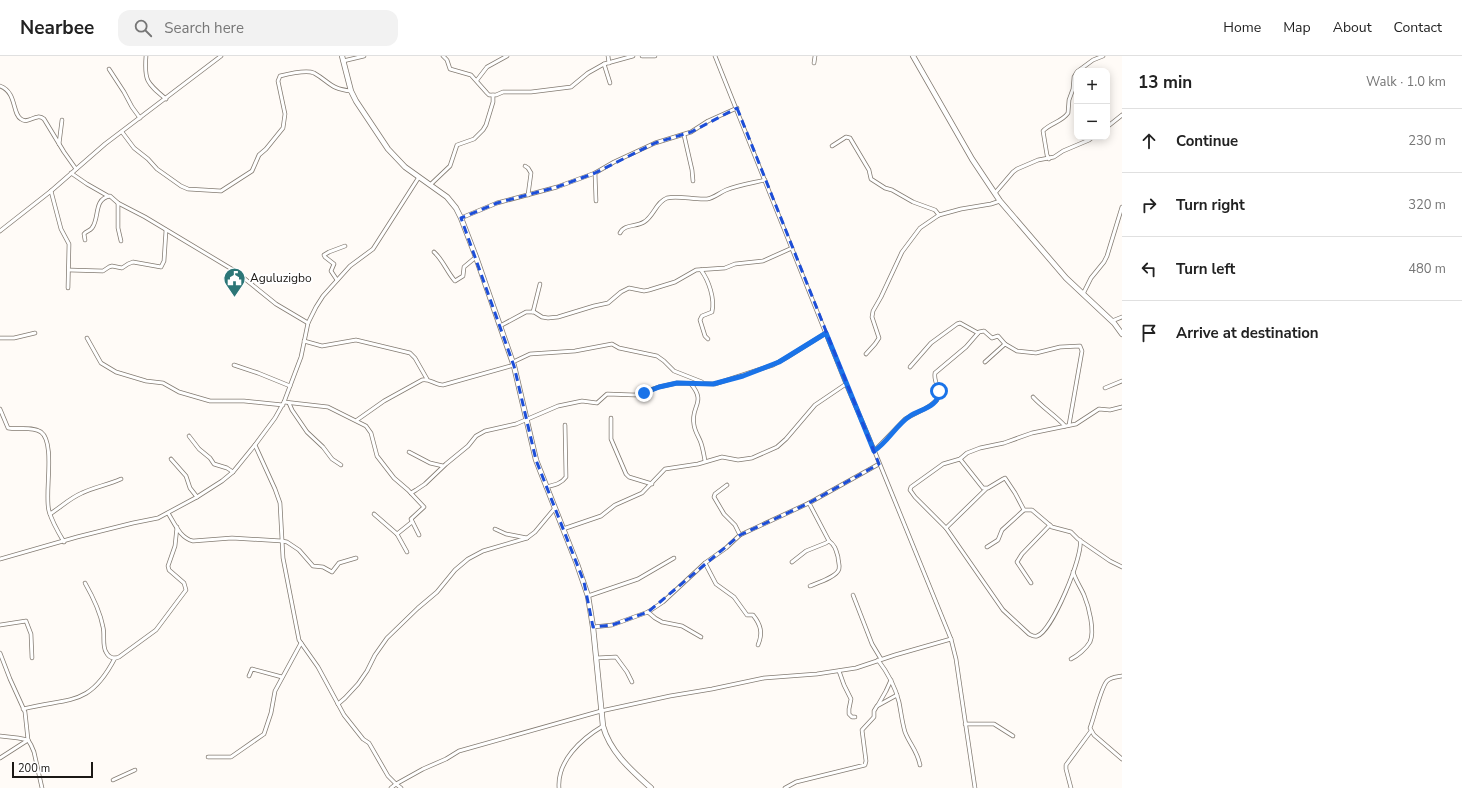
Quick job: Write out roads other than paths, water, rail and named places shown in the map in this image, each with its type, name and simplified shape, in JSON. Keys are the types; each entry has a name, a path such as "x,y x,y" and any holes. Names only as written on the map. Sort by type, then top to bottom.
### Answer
{"main road":[{"path":"913,56 972,159 1000,201 1056,267 1112,321 1122,334"},
{"path":"343,58 351,91 388,149 400,163 447,197 456,208 461,218 513,363 536,460 588,596 605,735 613,750 651,788"}],"street":[{"path":"146,56 145,70 147,80 166,99"},
{"path":"0,231 122,132 221,56"},
{"path":"343,58 364,56"},
{"path":"444,56 448,60 450,69 471,75 487,93 493,95 503,92 531,92 571,87 588,73 604,64 633,56"},
{"path":"477,80 487,66 507,56"},
{"path":"608,56 609,63"},
{"path":"642,56 655,56"},
{"path":"715,56 846,384 951,639 956,659 975,788"},
{"path":"814,63 815,56"},
{"path":"1083,68 1103,56"},
{"path":"604,64 610,83"},
{"path":"109,70 140,118"},
{"path":"122,132 134,148 148,159 154,167 181,186 188,189 221,191 252,171 259,155 270,145 283,128 285,114 278,81 280,76 311,72 338,89 351,91"},
{"path":"1049,159 1043,131 1062,119 1068,113 1074,77"},
{"path":"0,86 4,87 13,98 17,115 21,119 25,121 37,116 42,117 76,169"},
{"path":"430,186 450,166 457,145 474,139 483,130 491,108 493,95"},
{"path":"461,218 497,203 558,187 595,173 614,162 650,146 691,132 736,108"},
{"path":"1110,125 1122,116"},
{"path":"59,144 62,120"},
{"path":"684,135 693,181"},
{"path":"832,146 846,137 850,138 869,170 871,179 913,202 935,210 939,216"},
{"path":"995,193 1017,169 1038,160 1049,159 1059,155 1063,151 1089,140"},
{"path":"525,166 532,173 528,195"},
{"path":"71,173 118,203 145,217 235,271 276,304 308,324"},
{"path":"595,173 596,201"},
{"path":"0,559 134,523 153,520 197,497 233,472 275,418 283,403 301,358 308,324 316,307 323,296 337,280 356,261 373,249 419,178"},
{"path":"620,233 625,227 644,222 650,217 661,202 669,198 677,197 693,200 710,198 726,190 765,180"},
{"path":"51,191 61,229 69,244 68,288"},
{"path":"85,240 84,234 92,228 100,203 108,196"},
{"path":"866,354 876,344 879,338 872,317 873,311 902,252 920,228 939,216 961,209 1000,201"},
{"path":"118,203 118,228 121,241"},
{"path":"1083,294 1091,278 1107,256 1122,207"},
{"path":"69,270 103,271 109,266 122,268 134,262 161,266 164,261 166,230"},
{"path":"337,280 331,271 334,264 324,255 345,246"},
{"path":"500,326 526,312 532,312 548,318 558,317 608,303 625,289 629,288 644,291 649,290 675,282 690,272 725,268 735,264 763,261 792,248"},
{"path":"434,252 442,260 455,281 462,276 464,267 476,257"},
{"path":"701,270 707,277 713,307 712,312 702,316 700,320 708,339"},
{"path":"532,312 540,284"},
{"path":"1112,321 1122,317"},
{"path":"910,366 931,343 957,324 960,323 978,333"},
{"path":"874,451 905,419 928,407 937,400 939,391 934,378 935,373 966,347 980,331 984,331 993,339 998,336 1005,344 1017,351 1036,353 1060,347 1078,345 1081,347 1069,425"},
{"path":"0,338 14,338 35,333"},
{"path":"411,493 425,484 443,466 482,433 489,430 516,424 558,406 582,401 597,403 607,394 635,395 677,383 716,384 773,365 826,333"},
{"path":"87,338 101,363 116,372 146,381 163,383 179,392 210,401 289,403 328,407 348,418 357,420 369,429 373,437 377,456 388,471 424,507 410,519 419,535"},
{"path":"304,341 322,346 356,340 410,353 415,358 427,379 436,384 443,385 513,363 530,354 575,351 612,344 619,348 657,356 674,370 704,383"},
{"path":"985,362 1005,344"},
{"path":"234,365 290,386"},
{"path":"357,420 384,401 422,380 427,379"},
{"path":"1105,388 1122,381"},
{"path":"691,384 698,394 698,403 693,416 694,424 702,445 705,461"},
{"path":"562,529 601,516 615,505 642,493 665,469 722,457 738,460 752,458 777,447 786,439 815,405 846,384"},
{"path":"1033,397 1065,426"},
{"path":"289,403 307,432 323,447 332,459 341,465"},
{"path":"1080,540 1080,550 1060,605 1050,623 1038,636 1033,636 1028,634 1002,610 946,528 910,490 911,487 934,469 943,464 960,459 967,453 1037,432 1076,424 1099,409 1110,410 1122,407"},
{"path":"0,410 8,428 29,428 41,432 44,436 49,455 48,500 50,514 58,533 64,542"},
{"path":"611,418 611,440 626,474 629,477 652,484"},
{"path":"546,487 561,482 566,477 565,425"},
{"path":"189,436 214,464 227,468 233,472"},
{"path":"255,445 280,503 285,566 295,626 301,643 314,662 344,715 354,729 369,743 388,776 401,788"},
{"path":"409,452 430,463 443,466"},
{"path":"170,458 186,476 190,488 197,497"},
{"path":"960,459 983,488 986,489"},
{"path":"593,627 612,625 648,612 663,602 705,563 726,548 740,535 809,503 879,464"},
{"path":"946,528 986,489 1006,478 1024,510"},
{"path":"50,514 70,499 81,493 111,484 121,479"},
{"path":"727,485 715,494 714,497 724,514 735,525 740,535"},
{"path":"809,503 829,541 833,544 836,550 839,565 839,571 835,575 810,586"},
{"path":"338,704 358,684 367,672 375,655 387,638 437,592 455,570 468,559 483,552 528,538 555,508"},
{"path":"987,547 998,540 1002,530 1024,510 1029,509 1033,510 1050,526 1071,532 1110,561 1122,567"},
{"path":"168,513 182,536 187,540 193,541 232,538 287,542 299,550 312,566 323,567 332,572 339,563 356,558"},
{"path":"374,514 397,534 407,552"},
{"path":"397,534 412,522"},
{"path":"23,709 46,703 67,701 89,693 100,682 115,658 156,630 186,590 184,583 169,570 168,566 175,546 177,526"},
{"path":"1031,583 1017,562 1050,526"},
{"path":"495,529 506,534 528,538"},
{"path":"792,562 806,551 829,541"},
{"path":"588,596 638,579 674,558"},
{"path":"705,563 716,584 734,597 746,615 753,615 757,621 761,632 758,645"},
{"path":"1071,659 1076,657 1090,642 1091,636 1088,607 1073,572"},
{"path":"85,583 93,596 104,629 105,651 110,657 115,658"},
{"path":"853,595 872,644 891,680 897,695 903,727 910,743 918,755 920,765"},
{"path":"648,612 662,622 682,626 702,637"},
{"path":"0,625 26,621 31,634 32,658"},
{"path":"391,788 423,769 446,760 459,751 601,711 764,678 856,668 951,639"},
{"path":"208,757 231,757 262,737 268,724 275,691 301,643"},
{"path":"0,653 25,712 28,740 34,752 42,788"},
{"path":"596,658 616,657 632,682"},
{"path":"249,676 252,669 282,677"},
{"path":"839,671 851,699 849,714 852,717 855,717"},
{"path":"1071,788 1066,765 1091,731 1090,728 1104,687 1109,680 1122,676"},
{"path":"785,788 796,782 865,765 866,762 862,730 874,717 874,711 891,680"},
{"path":"877,706 897,695"},
{"path":"965,724 994,724 1013,736"},
{"path":"559,788 560,772 572,752 589,735 603,726"},
{"path":"1091,731 1122,759"},
{"path":"0,736 28,740"},
{"path":"0,758 28,740"},
{"path":"113,780 135,770"}],"place":[{"name":"Aguluzigbo","path":"235,298"}]}
